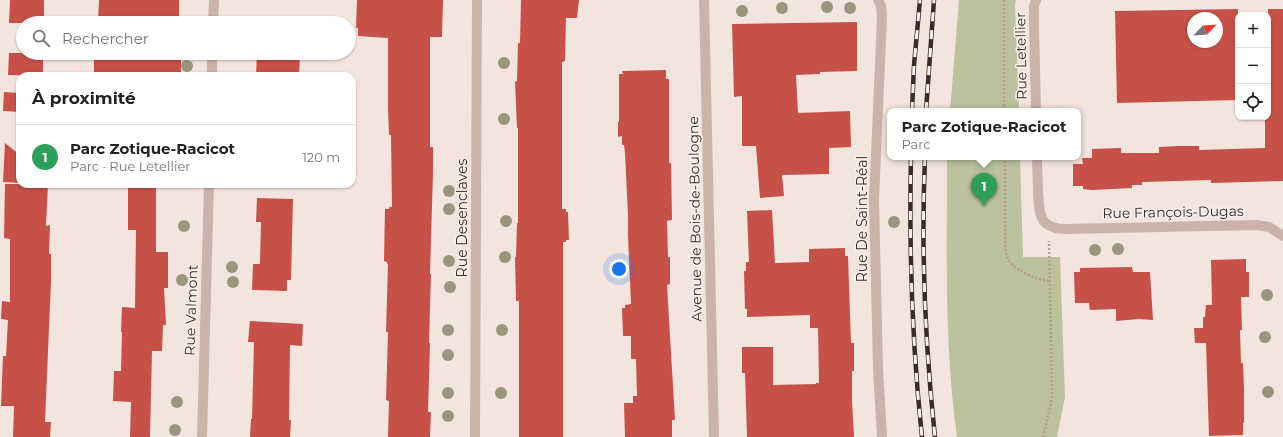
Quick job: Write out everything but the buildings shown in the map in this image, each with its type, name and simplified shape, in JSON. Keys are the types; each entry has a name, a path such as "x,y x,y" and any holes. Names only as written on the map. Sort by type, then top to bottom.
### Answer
{"street":[{"path":"213,16 214,0"},
{"name":"Rue Desenclaves","path":"475,437 477,0"},
{"name":"Avenue de Bois-de-Boulogne","path":"704,0 714,437"},
{"name":"Rue Letellier","path":"1036,0 1034,6 1036,108"},
{"name":"Rue De Saint-Réal","path":"879,1 882,17 874,200 878,368 882,437"},
{"path":"212,60 212,72"},
{"name":"Rue François-Dugas","path":"1037,160 1039,212 1043,221 1051,227 1061,229 1257,225 1269,227 1283,236"},
{"name":"Rue Valmont","path":"202,437 209,188"}],"path":[{"path":"1004,0 1004,108"},
{"path":"1005,160 1006,244 1008,260 1011,264 1022,271 1041,280 1050,281"},
{"path":"1043,437 1051,404 1052,393 1048,252"}],"green space":[{"path":"959,0 1016,0 1019,108 950,108"},
{"path":"947,160 1020,160 1023,257 1060,257 1065,397 1057,437 957,437 948,332"}],"railway":[{"path":"912,108 914,65 920,0"},
{"path":"926,108 934,0"},
{"path":"911,160 910,227 912,297 922,437"},
{"path":"925,160 923,227 926,332 935,437"}],"place":[{"name":"Parc Zotique-Racicot","path":"984,206"}]}
